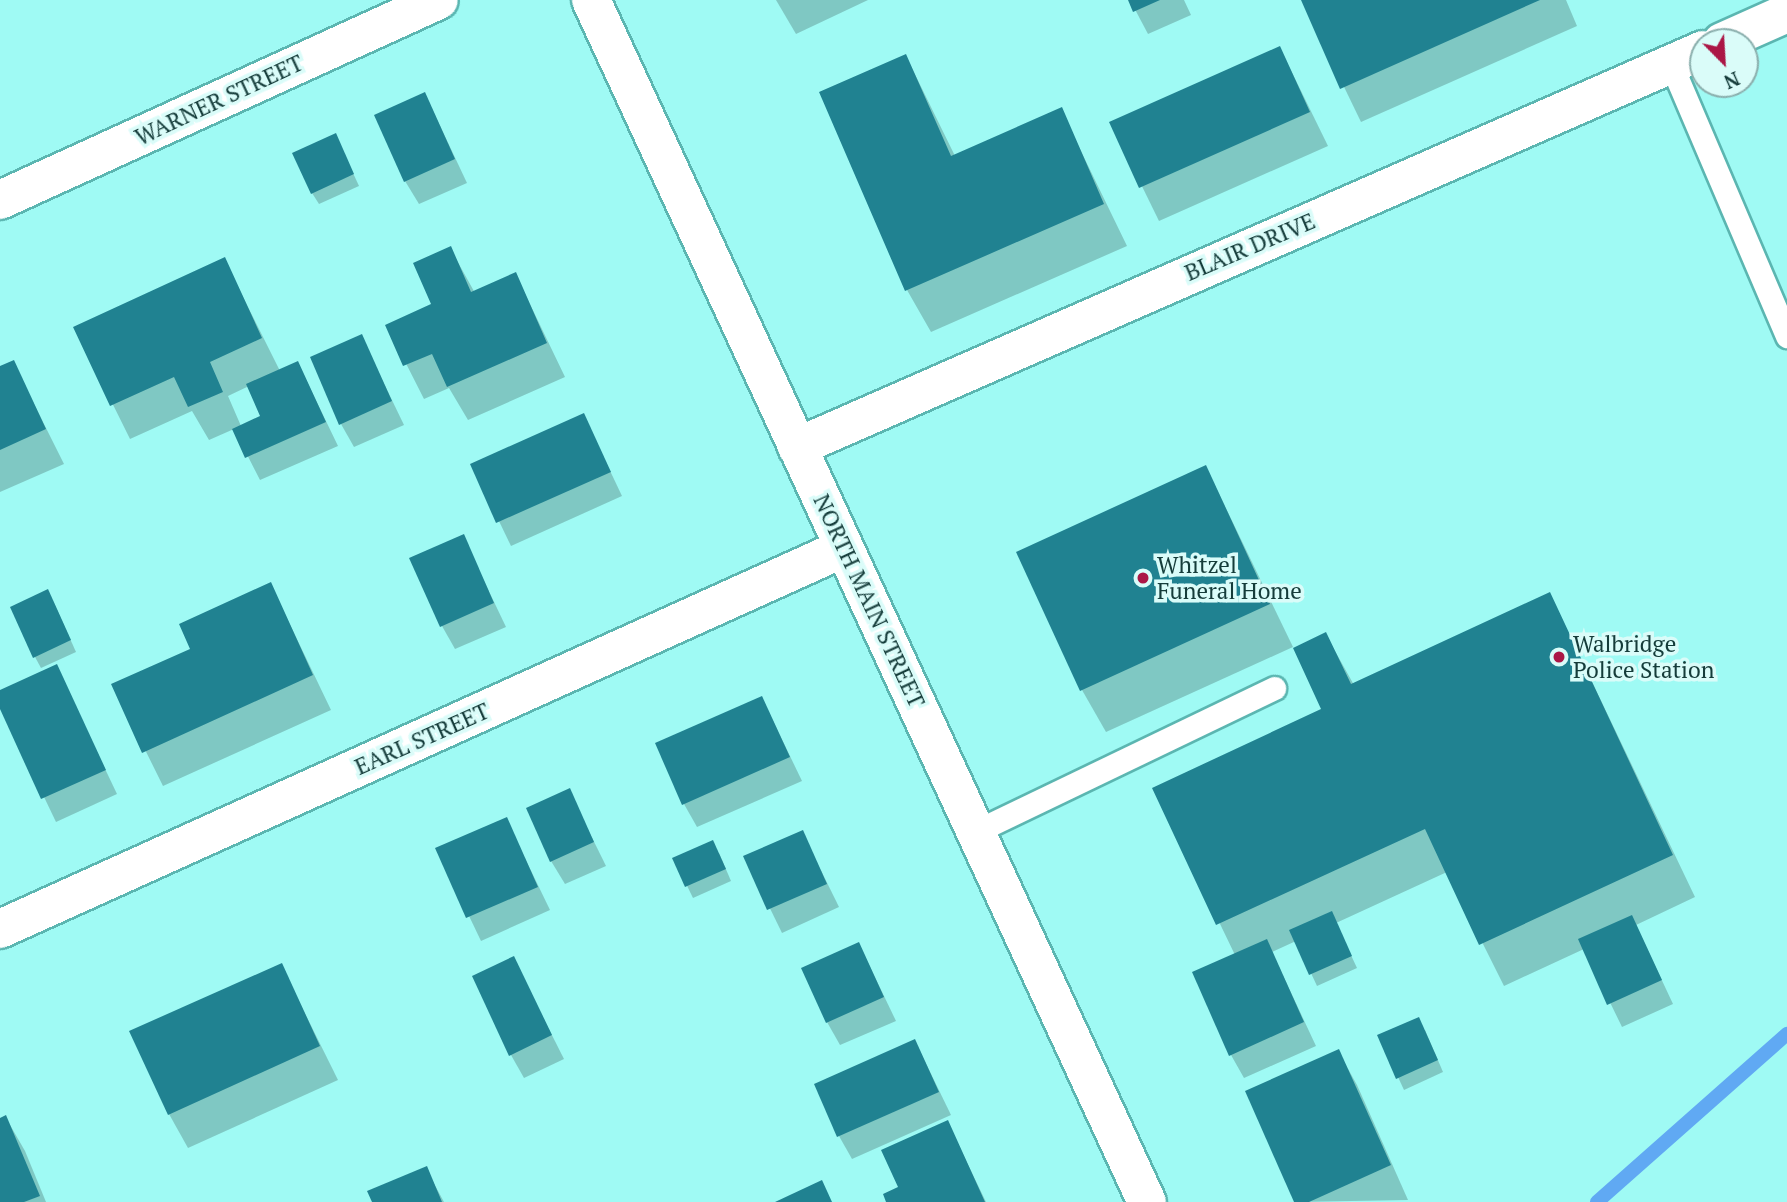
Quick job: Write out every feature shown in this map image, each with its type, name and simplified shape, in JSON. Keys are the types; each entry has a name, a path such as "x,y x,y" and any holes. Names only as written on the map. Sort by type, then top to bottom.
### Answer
{"street":[{"name":"WARNER STREET","path":"0,200 439,0"},
{"name":"NORTH MAIN STREET","path":"591,0 1147,1202"},
{"path":"1753,28 1787,13"},
{"name":"BLAIR DRIVE","path":"797,447 1687,57"},
{"name":"EARL STREET","path":"0,929 844,548"}],"lane":[{"path":"1687,57 1787,336"},
{"path":"975,832 1274,688"}],"building":[{"path":"1128,0 1160,0 1133,12"},
{"path":"1301,0 1540,0 1340,89"},
{"path":"1280,46 1310,112 1139,188 1109,122"},
{"path":"906,54 951,156 1062,107 1104,204 905,291 819,92"},
{"path":"425,92 455,159 404,182 374,115"},
{"path":"336,133 354,174 311,194 292,153"},
{"path":"451,246 471,292 516,272 547,343 447,387 432,354 403,366 385,325 431,304 413,263"},
{"path":"225,257 262,338 210,362 223,392 188,407 174,377 110,406 73,327"},
{"path":"362,334 392,401 339,425 310,357"},
{"path":"14,360 46,429 0,450 0,366"},
{"path":"298,361 326,422 245,458 232,429 260,416 246,384"},
{"path":"584,413 611,472 496,523 470,464"},
{"name":"Whitzel Funeral Home","path":"1206,465 1270,604 1080,691 1016,552"},
{"path":"464,534 494,603 440,627 409,558"},
{"path":"271,582 313,675 142,753 111,684 190,649 179,624"},
{"path":"48,589 71,640 33,658 10,607"},
{"path":"1550,592 1673,855 1479,945 1425,829 1216,925 1152,788 1321,709 1293,648 1326,632 1351,684"},
{"path":"57,664 106,770 41,799 0,709 0,690"},
{"path":"762,696 790,757 682,805 655,743"},
{"path":"570,788 594,842 550,862 526,808"},
{"path":"507,817 538,887 466,918 435,848"},
{"path":"803,830 827,884 767,910 743,856"},
{"path":"713,840 726,869 685,887 672,858"},
{"path":"1332,911 1352,956 1309,975 1289,930"},
{"path":"1632,915 1662,980 1607,1005 1578,939"},
{"path":"1267,939 1304,1022 1229,1056 1192,972"},
{"path":"859,942 884,997 826,1023 801,968"},
{"path":"514,956 552,1035 509,1056 472,976"},
{"path":"282,963 320,1046 168,1115 129,1031"},
{"path":"1419,1017 1438,1060 1396,1079 1377,1035"},
{"path":"915,1039 939,1092 837,1137 814,1084"},
{"path":"1339,1049 1391,1165 1309,1202 1294,1202 1245,1091"},
{"path":"6,1115 40,1196 24,1202 0,1202 0,1118"},
{"path":"948,1120 985,1202 886,1202 883,1194 898,1187 881,1150"},
{"path":"427,1166 442,1202 372,1202 367,1191"},
{"path":"822,1180 832,1202 775,1202"}],"waterway":[{"path":"1597,1202 1787,1034"}],"place":[{"name":"Whitzel Funeral Home","path":"1143,578"},
{"name":"Walbridge Police Station","path":"1559,657"}]}
